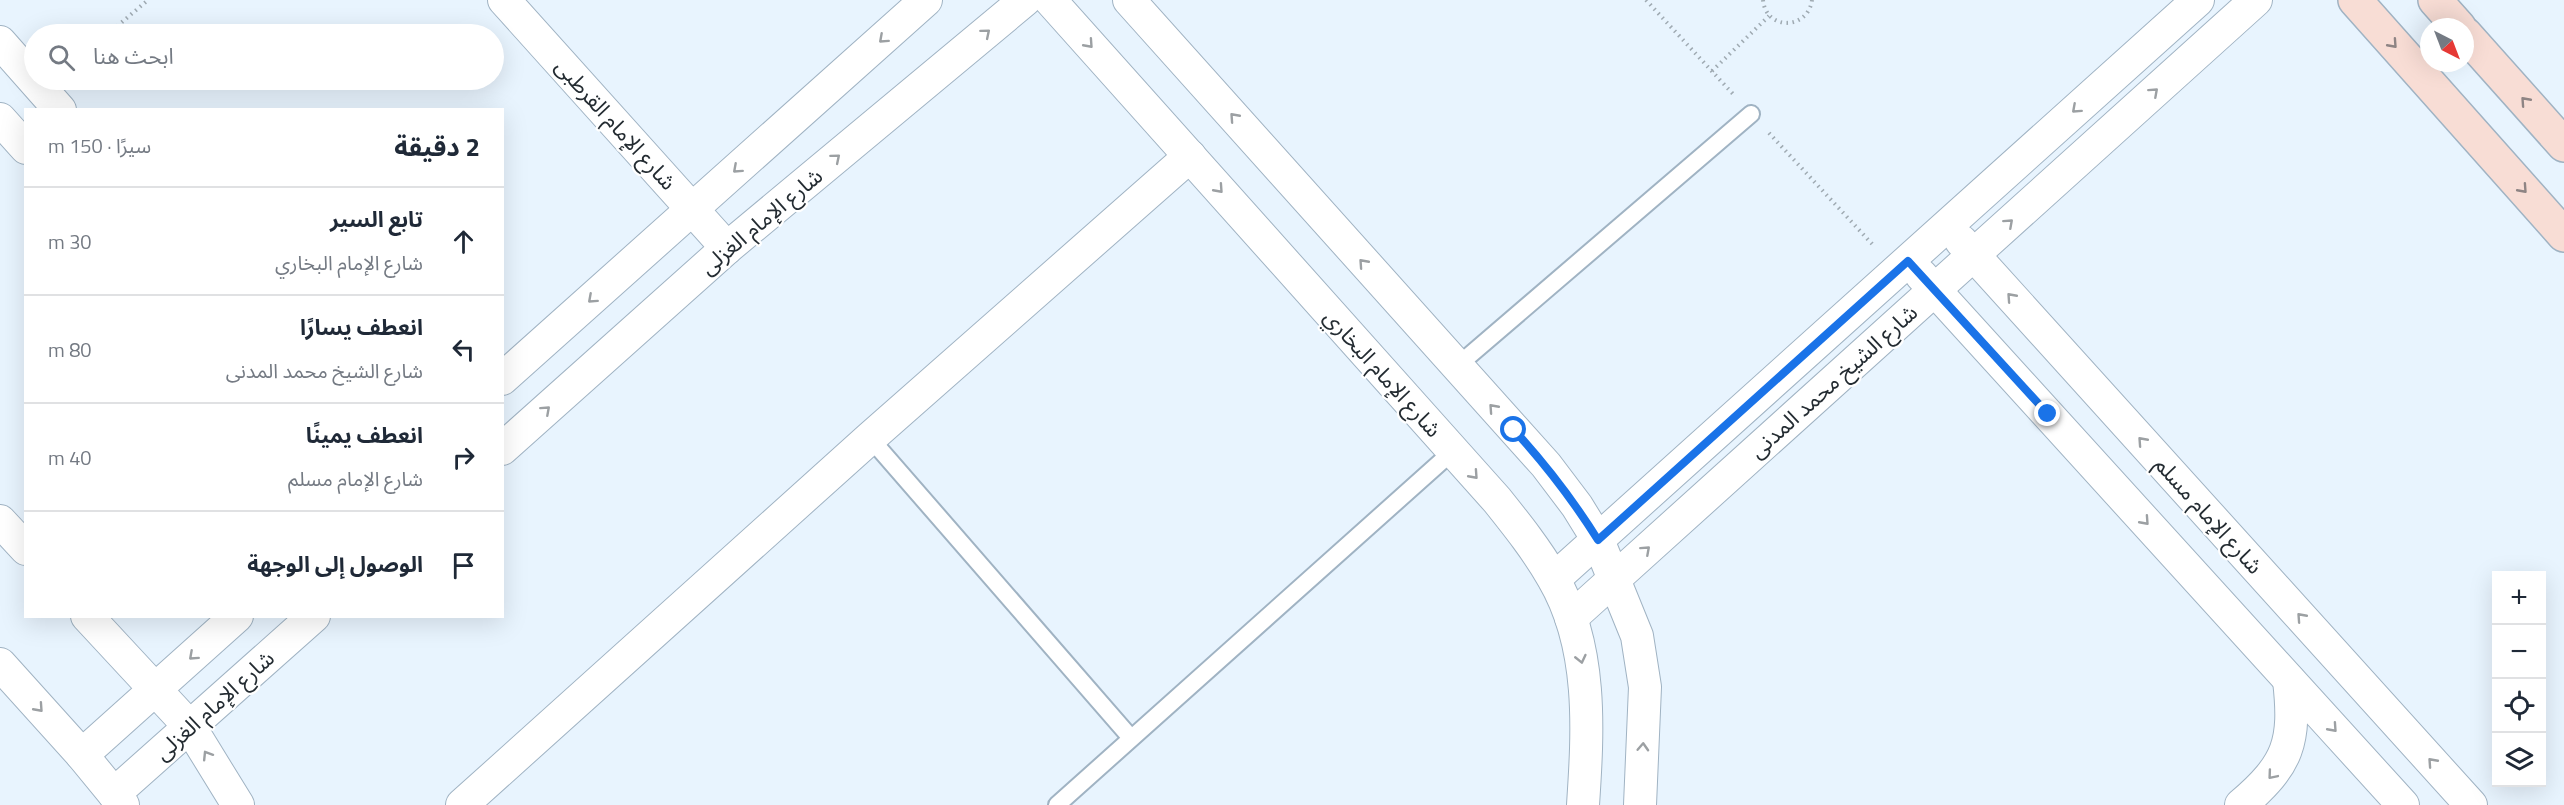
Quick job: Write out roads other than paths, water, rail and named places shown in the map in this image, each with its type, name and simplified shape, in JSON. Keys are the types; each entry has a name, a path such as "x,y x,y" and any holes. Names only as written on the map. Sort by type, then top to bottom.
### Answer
{"street":[{"name":"شارع الإمام القرطبى","path":"504,0 727,248"},
{"path":"504,377 926,0"},
{"name":"شارع الإمام الغزلى","path":"504,446 727,248 1025,0"},
{"name":"شارع الإمام البخاري","path":"1050,0 1453,451 1529,541 1554,579 1571,618 1584,672 1588,728 1583,805"},
{"path":"1130,0 1546,465 1577,506 1598,540 1637,636 1645,687 1640,805"},
{"name":"شارع الشيخ محمد المدنى","path":"1554,579 2198,0"},
{"name":"شارع الشيخ محمد المدنى","path":"1571,618 2256,0"},
{"path":"2355,0 2564,235"},
{"path":"2435,0 2451,18"},
{"path":"0,42 24,69"},
{"path":"2474,43 2564,145"},
{"path":"42,90 58,108"},
{"path":"0,119 24,146"},
{"path":"462,805 870,438 1190,156"},
{"name":"شارع الإمام مسلم","path":"1947,226 2471,805"},
{"path":"1908,261 2403,805"},
{"path":"0,521 24,547"},
{"path":"89,618 154,691 190,727 238,805"},
{"path":"82,755 235,618"},
{"name":"شارع الإمام الغزلى","path":"119,800 190,727 312,618"},
{"path":"0,664 119,800"},
{"path":"2241,805 2276,771 2289,743 2293,712 2289,680"}],"lane":[{"path":"1456,367 1751,114"},
{"path":"870,438 1131,738"},
{"path":"1057,805 1453,451"}]}
